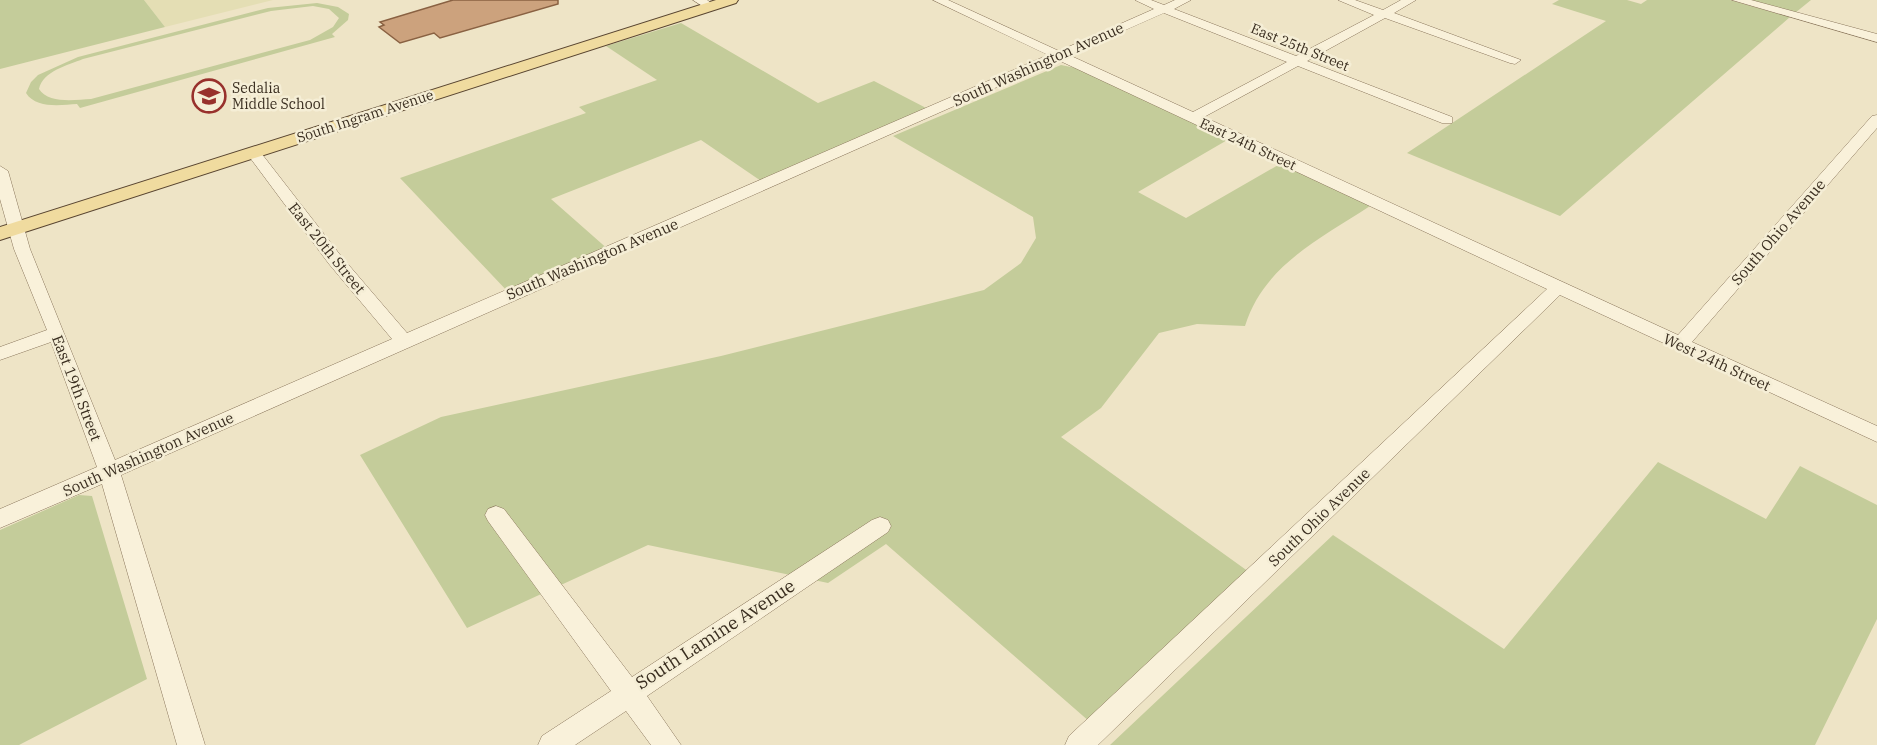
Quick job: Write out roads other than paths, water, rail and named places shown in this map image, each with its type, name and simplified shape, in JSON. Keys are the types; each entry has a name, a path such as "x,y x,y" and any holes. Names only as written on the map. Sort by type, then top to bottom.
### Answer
{"main road":[{"name":"South Ingram Avenue","path":"9,231 705,3 731,0"}],"street":[{"name":"East 25th Street","path":"1141,0 1448,120"},
{"name":"South Washington Avenue","path":"0,519 1185,0"},
{"path":"1344,0 1515,60"},
{"path":"1192,118 1410,0"},
{"path":"1738,0 1877,38"},
{"name":"East 24th Street","path":"950,2 1058,55 1557,288"},
{"name":"South Ohio Avenue","path":"1680,344 1877,119"},
{"name":"East 20th Street","path":"253,152 335,260 404,341"},
{"name":"East 19th Street","path":"0,171 9,231 22,249 57,333 109,472 191,745"},
{"name":"West 24th Street","path":"1557,288 1877,435"},
{"name":"South Ohio Avenue","path":"1080,745 1557,288"},
{"path":"0,354 57,333"},
{"path":"496,516 667,745"},
{"name":"South Lamine Avenue","path":"552,745 628,692 880,526"}],"place":[{"name":"Sedalia Middle School","path":"209,96"}]}
